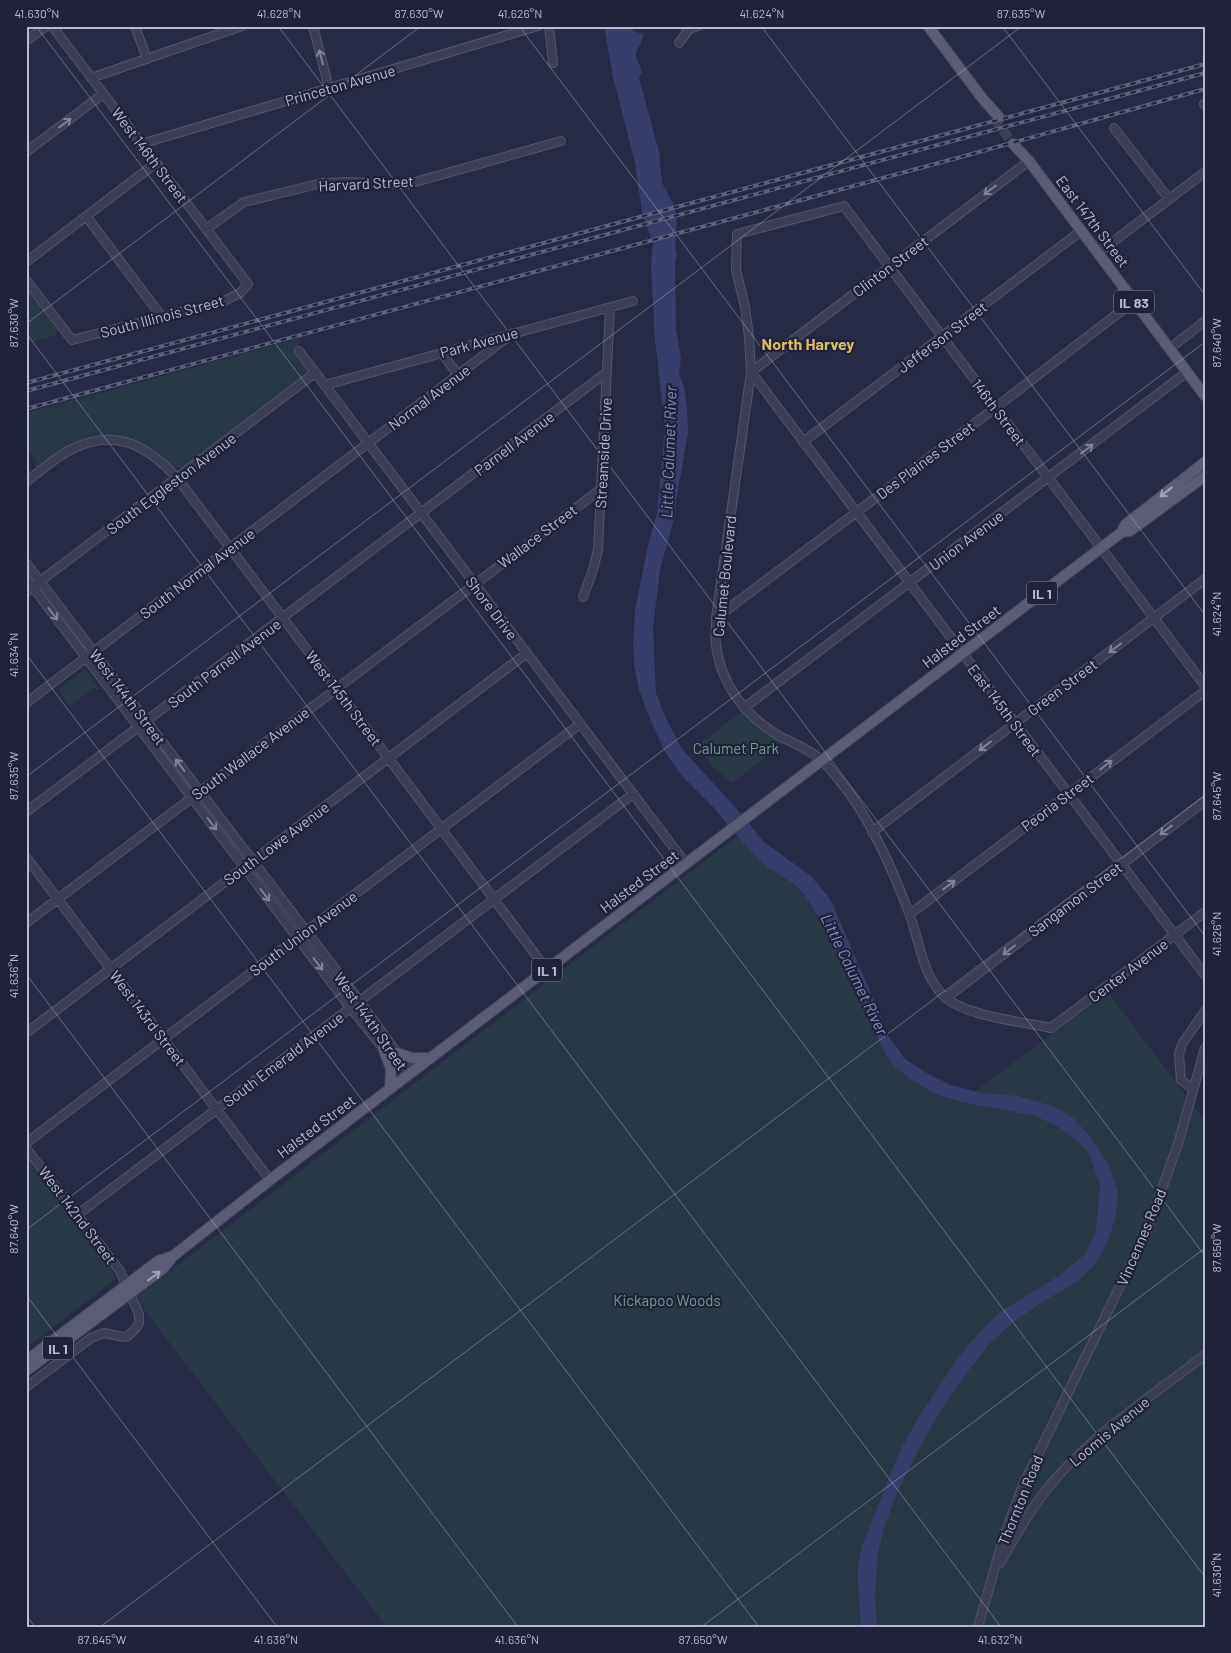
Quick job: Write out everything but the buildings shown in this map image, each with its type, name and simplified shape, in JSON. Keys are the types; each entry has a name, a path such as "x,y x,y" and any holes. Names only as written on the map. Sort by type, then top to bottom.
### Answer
{"main road":[{"path":"928,26 996,118"},
{"name":"East 147th Street","path":"1016,144 1205,396"},
{"name":"Halsted Street","path":"26,1372 129,1289 158,1261 173,1256 270,1180 963,654 1122,532 1125,525 1205,462"},
{"name":"Halsted Street","path":"1122,532 1130,531 1205,476"},
{"path":"382,1048 391,1069 390,1089"},
{"path":"397,1054 412,1058 431,1058"},
{"name":"Halsted Street","path":"26,1361 129,1289"}],"street":[{"path":"26,41 46,26"},
{"name":"West 146th Street","path":"52,26 248,284"},
{"path":"135,26 147,59"},
{"path":"91,78 242,26"},
{"path":"313,26 329,88"},
{"name":"Princeton Avenue","path":"141,144 538,26"},
{"path":"549,26 553,63"},
{"path":"679,44 689,29 698,26"},
{"path":"26,152 103,94"},
{"path":"1114,128 1169,199"},
{"name":"Harvard Street","path":"206,229 244,202 322,183 408,184 561,141"},
{"name":"Clinton Street","path":"751,372 1029,161"},
{"path":"26,262 156,163"},
{"path":"1098,253 1205,172"},
{"name":"146th Street","path":"844,206 1205,686"},
{"name":"Calumet Boulevard","path":"844,206 737,234 736,270 747,327 751,372 716,618 716,644 721,665 730,690 744,708 759,723 822,760 850,794 872,832 893,875 910,914 928,975 936,988 958,1007 973,1012 1051,1028"},
{"path":"86,216 162,317"},
{"name":"Jefferson Street","path":"803,442 1081,231"},
{"name":"South Illinois Street","path":"26,280 72,340 224,301 240,293 248,284"},
{"name":"Park Avenue","path":"324,385 633,301"},
{"name":"Des Plaines Street","path":"716,618 1134,301"},
{"name":"Streamside Drive","path":"583,596 594,567 598,549 610,308"},
{"path":"1169,349 1205,321"},
{"name":"Normal Avenue","path":"369,444 513,333"},
{"name":"Shore Drive","path":"299,351 686,864"},
{"path":"441,352 458,375"},
{"name":"Parnell Avenue","path":"421,513 607,372"},
{"name":"East 145th Street","path":"751,372 1205,975"},
{"name":"Union Avenue","path":"744,708 1187,372"},
{"name":"South Eggleston Avenue","path":"30,590 316,373"},
{"name":"West 145th Street","path":"26,482 70,450 91,442 110,439 126,442 144,449 163,462 442,828 547,970"},
{"name":"South Normal Avenue","path":"26,703 369,444"},
{"name":"Wallace Street","path":"474,583 600,488"},
{"name":"South Parnell Avenue","path":"26,812 421,513"},
{"name":"West 144th Street","path":"26,562 359,1001 404,1064 409,1075"},
{"name":"West 144th Street","path":"26,578 30,590 86,658 382,1048 409,1075"},
{"name":"Green Street","path":"872,832 1205,579"},
{"name":"South Wallace Avenue","path":"26,923 474,583"},
{"name":"South Lowe Avenue","path":"26,1032 527,653"},
{"name":"Peoria Street","path":"910,914 1205,691"},
{"name":"South Union Avenue","path":"26,1143 580,724"},
{"name":"South Emerald Avenue","path":"77,1215 633,794"},
{"name":"Sangamon Street","path":"946,998 1205,800"},
{"name":"West 143rd Street","path":"26,857 270,1180"},
{"name":"Center Avenue","path":"1051,1028 1205,912"},
{"path":"1193,1089 1181,1080 1179,1055 1182,1044 1205,1011"},
{"name":"Vincennes Road","path":"1076,1378 1146,1232 1178,1144 1205,1048"},
{"name":"West 142nd Street","path":"26,1148 120,1271 129,1289 138,1314 139,1323 133,1333 124,1337 104,1333 91,1338 26,1387"},
{"name":"Loomis Avenue","path":"995,1571 1040,1497 1077,1456 1124,1417 1205,1355"},
{"name":"Thornton Road","path":"978,1627 1003,1539 1023,1485 1076,1378"}],"green space":[{"path":"26,288 59,330 54,336 26,343"},
{"path":"297,339 301,342 295,348 311,371 184,468 174,467 155,451 144,445 120,438 95,438 71,445 38,468 34,466 37,462 26,448 26,413"},
{"path":"85,669 100,689 94,688 70,706 58,690"},
{"name":"Calumet Park","path":"742,711 759,727 783,744 732,783 711,765 698,745"},
{"name":"Kickapoo Woods","path":"737,836 767,867 794,884 806,897 829,936 886,1055 902,1072 929,1090 961,1102 1108,992 1205,1121 1205,1349 1109,1422 1115,1429 1205,1361 1205,1627 387,1627 140,1304 139,1295"},
{"path":"26,1158 117,1278 26,1348"}],"water":[{"name":"Little Calumet River","path":"604,26 630,26 633,31 643,34 636,52 642,72 639,78 659,152 662,183 674,205 677,221 675,249 677,255 675,261 676,329 681,358 679,374 684,386 688,433 675,515 660,570 653,627 656,693 666,718 682,749 764,842 811,876 830,899 887,1034 904,1058 923,1071 951,1085 981,1093 1018,1096 1055,1107 1073,1118 1091,1137 1109,1166 1118,1192 1116,1216 1108,1241 1095,1264 1078,1281 1039,1304 1012,1323 990,1343 943,1407 922,1443 898,1491 885,1524 878,1552 875,1596 877,1627 861,1627 858,1566 862,1546 899,1453 917,1420 944,1379 977,1335 1000,1312 1059,1276 1084,1255 1096,1231 1100,1184 1089,1154 1082,1145 1056,1125 1032,1115 961,1102 936,1094 913,1081 895,1067 886,1055 830,936 806,897 794,884 767,867 737,836 716,810 681,775 664,750 651,721 639,690 633,647 635,610 648,545 657,513 665,428 655,340 651,266 653,242 643,218 635,163 613,77"}],"tunnel":[{"path":"994,118 1013,144"}],"railway":[{"path":"26,383 1205,64"},
{"path":"26,391 1205,73"},
{"path":"26,409 972,154 1205,89"}],"district":[{"name":"North Harvey","path":"808,343"}]}
